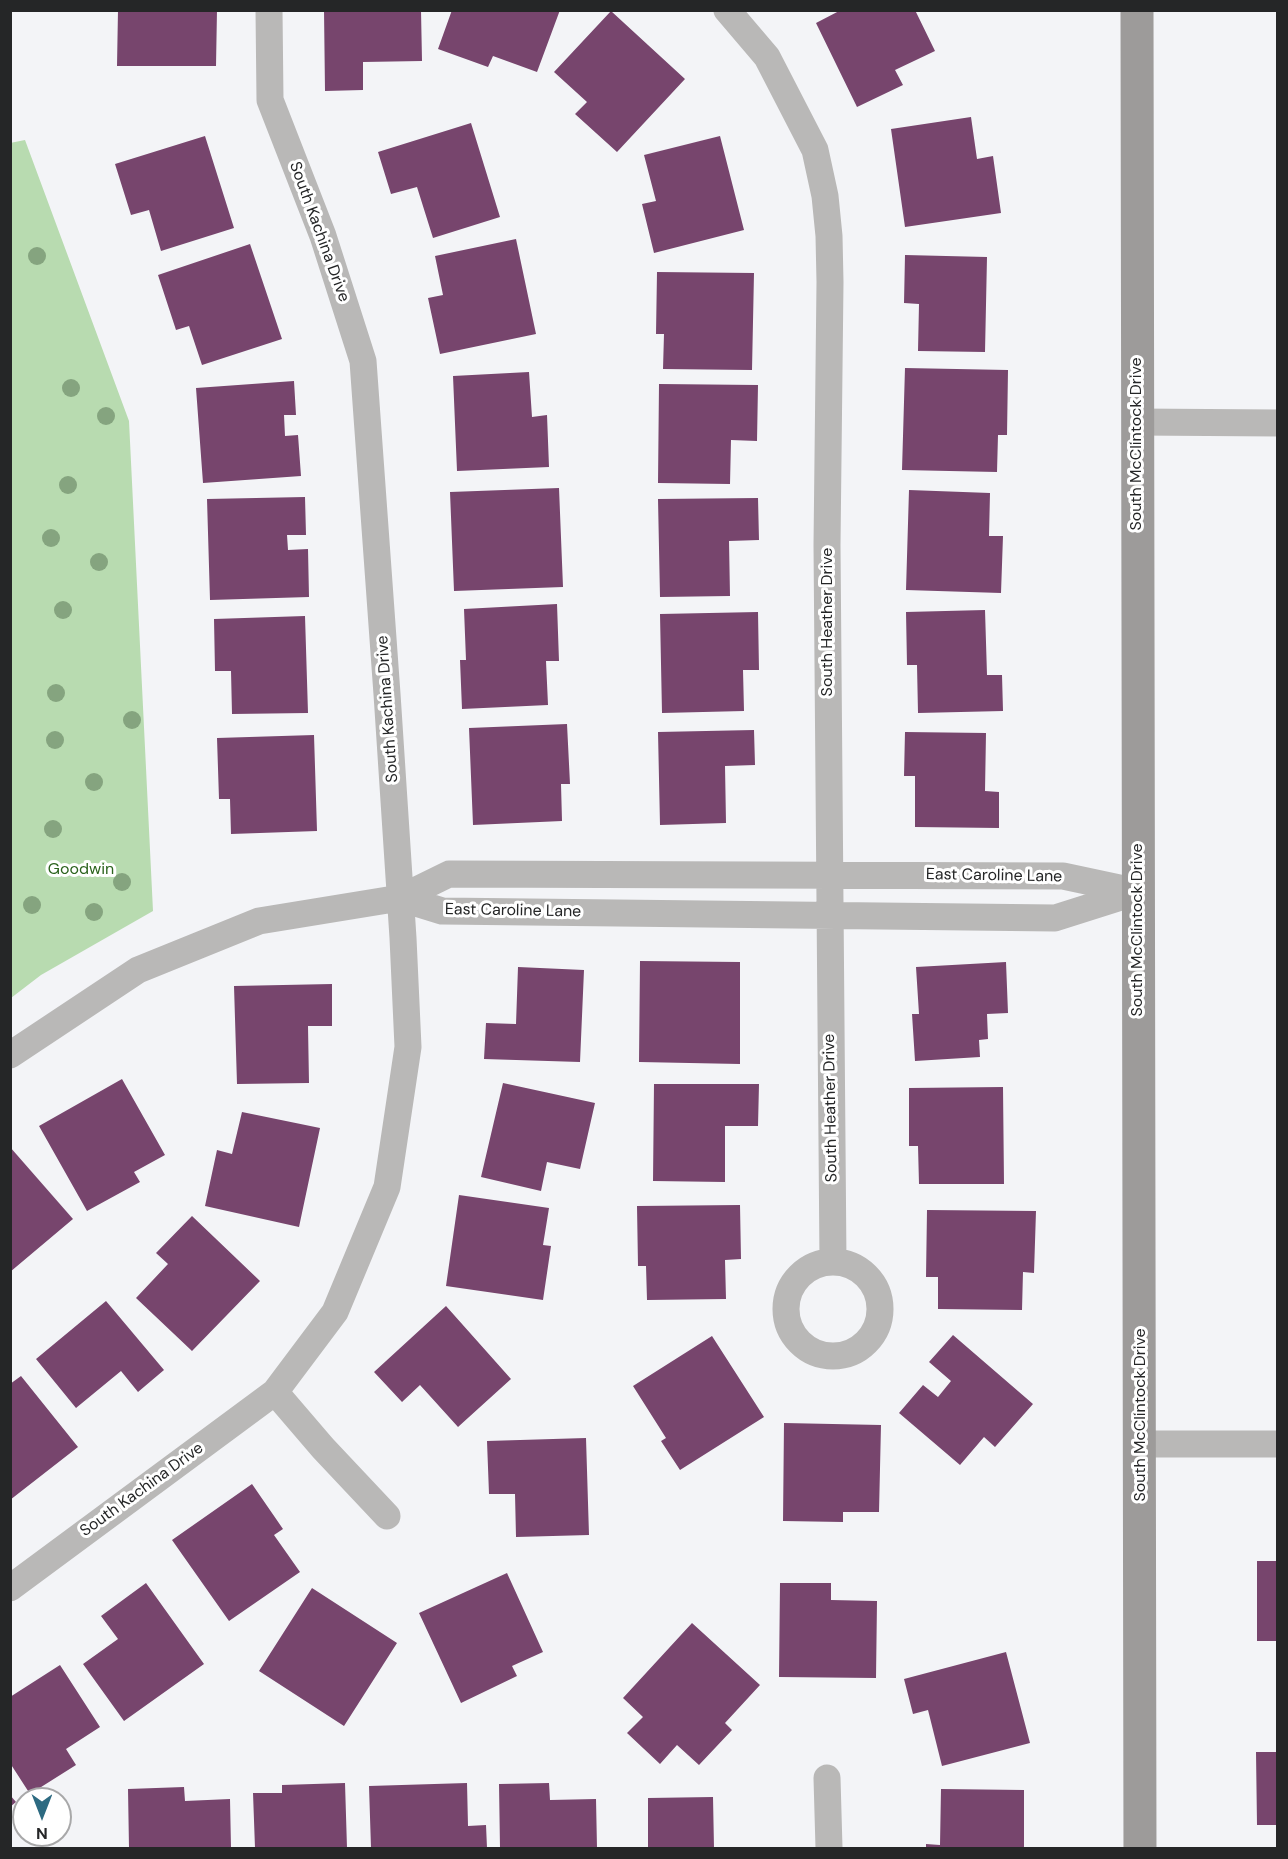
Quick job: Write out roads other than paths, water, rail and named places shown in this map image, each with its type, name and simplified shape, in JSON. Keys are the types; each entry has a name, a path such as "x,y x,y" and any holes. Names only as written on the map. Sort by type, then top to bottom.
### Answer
{"main road":[{"name":"South McClintock Drive","path":"1137,10 1140,1848"}],"street":[{"name":"South Kachina Drive","path":"10,1588 275,1392 335,1312 387,1187 408,1047 387,694 363,361 323,236 270,100 268,10"},
{"name":"South Heather Drive","path":"727,10 768,57 798,113 815,150 825,196 830,282 827,545 833,1262"},
{"path":"1137,422 1278,423"},
{"name":"East Caroline Lane","path":"10,1055 149,965 259,921 400,898 449,874 1064,876 1138,892"},
{"name":"East Caroline Lane","path":"400,898 442,911 1055,918 1138,892"},
{"path":"275,1392 323,1448 387,1516"},
{"path":"1141,1444 1278,1444"},
{"path":"827,1778 829,1848"}],"park label":[{"name":"Goodwin","path":"81,870"}]}
